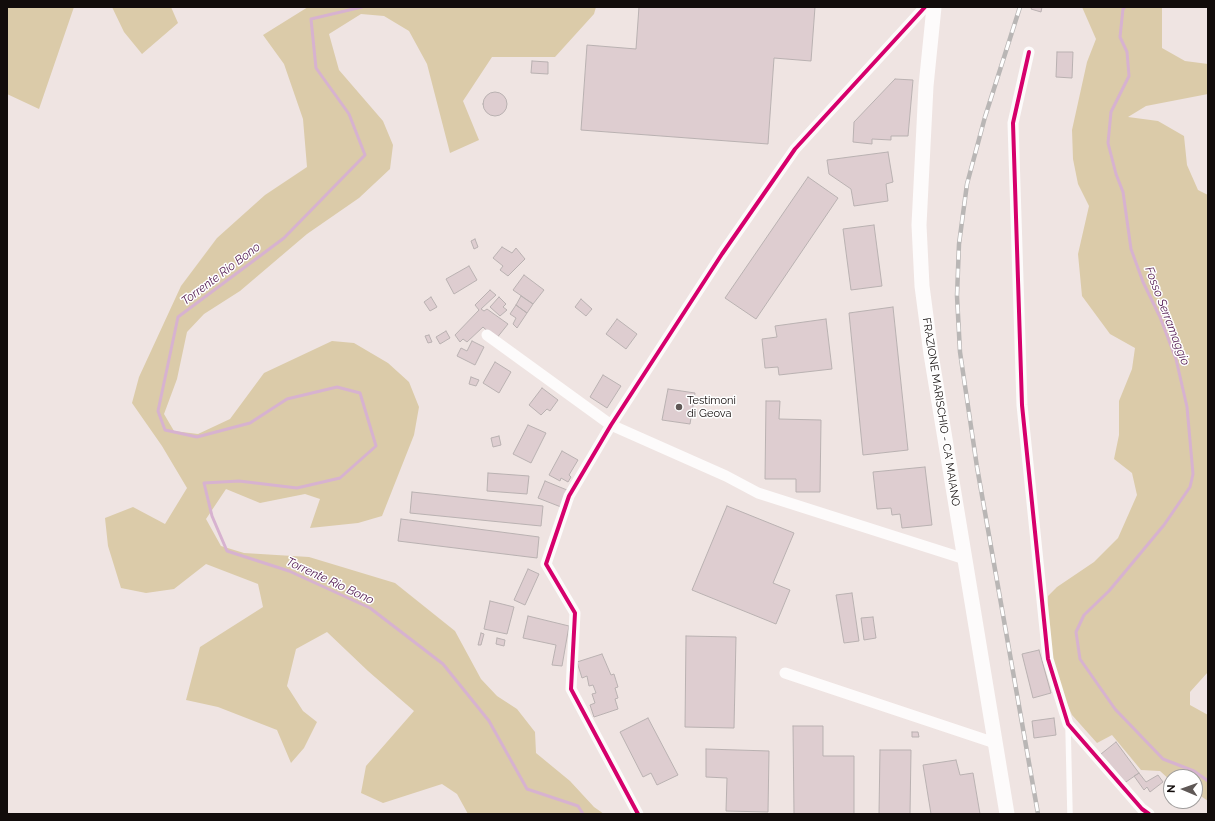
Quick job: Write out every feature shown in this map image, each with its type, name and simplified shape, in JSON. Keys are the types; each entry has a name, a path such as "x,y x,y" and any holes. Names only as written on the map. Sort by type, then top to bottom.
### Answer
{"main road":[{"name":"FRAZIONE MARISCHIO - CA' MAIANO","path":"934,7 926,86 918,225 921,278 931,354 1007,814"}],"street":[{"path":"638,814 571,689 575,613 546,564 569,496 611,425 722,254 795,149 925,7"},
{"path":"1029,52 1013,123 1022,405 1048,659 1068,724 1148,814"},
{"path":"487,335 611,425 726,476 758,493 965,559"},
{"path":"784,673 995,743"}],"lane":[{"path":"1068,724 1070,814"}],"shaded area":[{"path":"7,7 74,7 39,109 7,94"},
{"path":"112,7 171,7 178,23 142,54 124,32"},
{"path":"308,7 596,7 594,14 555,57 492,57 463,101 479,140 450,153 427,64 409,31 384,16 361,14 329,34 339,70 383,121 393,145 390,169 359,198 307,234 240,291 204,314 187,332 177,379 164,414 174,431 198,434 230,419 264,373 332,341 354,343 388,363 409,382 419,407 414,435 382,516 358,523 310,528 320,499 305,494 260,503 226,489 206,519 221,546 244,553 309,557 395,583 455,631 481,679 497,696 517,709 535,732 536,753 570,781 594,807 604,814 468,814 457,794 442,784 383,803 361,793 366,766 414,711 368,671 327,632 296,649 287,686 303,711 317,722 304,748 291,763 277,730 218,707 186,700 200,647 263,607 258,584 206,564 174,589 146,593 121,588 108,546 105,518 133,507 165,524 187,488 162,446 132,403 139,377 181,286 217,238 265,195 307,167 303,119 284,64 263,35"},
{"path":"1082,7 1162,7 1162,48 1185,61 1208,64 1208,94 1146,106 1128,117 1158,121 1184,136 1187,165 1198,190 1208,195 1208,672 1190,692 1190,705 1208,715 1208,801 1203,798 1203,769 1163,769 1163,774 1160,771 1141,770 1112,735 1097,743 1072,715 1053,672 1046,615 1048,596 1057,587 1094,562 1118,538 1137,495 1132,473 1114,459 1119,435 1119,401 1132,369 1135,348 1110,334 1082,296 1078,254 1089,206 1078,184 1073,159 1072,130 1087,62 1096,39"}],"building":[{"path":"639,7 815,7 811,61 774,58 768,144 581,130 587,45 636,49"},
{"path":"1032,7 1042,7 1041,12 1031,9"},
{"path":"1057,52 1073,52 1072,78 1056,77"},
{"path":"532,61 548,62 548,74 531,73"},
{"path":"895,79 913,80 908,136 891,136 891,140 872,139 872,144 853,142 854,122"},
{"path":"490,92 500,92 507,99 507,109 500,116 490,116 483,109 483,99"},
{"path":"888,152 893,182 886,184 888,201 854,206 851,189 829,174 827,160"},
{"path":"808,177 838,198 756,319 725,298"},
{"path":"874,225 882,286 851,290 843,229"},
{"path":"475,239 478,247 474,249 471,241"},
{"path":"502,247 512,253 516,248 525,259 508,276 500,270 503,266 493,258"},
{"path":"469,266 477,280 454,294 446,279"},
{"path":"524,275 544,290 533,304 513,290"},
{"path":"490,290 496,295 481,309 484,311 487,309 508,324 496,339 483,327 467,342 463,339 460,342 455,335 479,310 475,305"},
{"path":"521,296 533,304 527,313 516,305"},
{"path":"431,297 437,307 430,311 424,302"},
{"path":"499,297 506,304 503,307 507,310 500,316 490,307"},
{"path":"581,299 592,309 586,316 575,307"},
{"path":"516,305 527,313 517,328 513,324 516,318 510,314"},
{"path":"893,307 908,450 863,455 849,313"},
{"path":"617,319 637,334 626,349 606,334"},
{"path":"826,319 832,369 779,375 778,367 765,368 762,339 777,337 775,326"},
{"path":"446,331 450,338 440,344 436,337"},
{"path":"429,335 432,342 428,343 425,336"},
{"path":"472,341 484,347 475,365 457,356 461,348 467,351"},
{"path":"495,362 511,372 499,393 483,383"},
{"path":"603,375 621,386 607,408 590,397"},
{"path":"471,377 479,380 476,386 469,384"},
{"path":"542,388 558,400 550,411 547,409 541,415 529,405"},
{"name":"Testimoni di Geova","path":"668,389 695,393 690,424 662,420"},
{"path":"766,401 780,401 779,419 821,420 820,492 796,492 796,479 765,479"},
{"path":"528,425 546,433 531,463 513,454"},
{"path":"499,436 501,445 493,447 491,438"},
{"path":"562,451 578,460 569,475 571,477 568,482 561,478 560,481 549,475"},
{"path":"925,467 932,525 902,528 900,514 892,515 891,508 877,509 873,472"},
{"path":"488,473 529,476 527,494 487,491"},
{"path":"545,481 567,490 561,507 538,498"},
{"path":"412,492 543,506 541,526 410,513"},
{"path":"727,506 794,533 773,583 790,590 776,624 692,590"},
{"path":"401,519 539,537 537,558 398,541"},
{"path":"528,569 539,574 525,605 514,600"},
{"path":"852,593 859,641 844,643 836,595"},
{"path":"490,601 514,607 507,634 484,629"},
{"path":"528,616 569,626 562,666 552,665 556,645 523,638"},
{"path":"873,617 876,638 864,640 861,618"},
{"path":"481,633 484,634 481,645 478,645"},
{"path":"686,636 736,637 734,728 685,727"},
{"path":"497,638 505,640 504,646 496,644"},
{"path":"1039,650 1051,693 1033,698 1022,654"},
{"path":"602,654 611,675 614,674 618,687 615,688 618,698 615,699 618,709 594,717 590,705 595,703 592,694 596,693 593,685 589,686 587,676 582,678 577,662"},
{"path":"648,718 678,775 657,785 651,773 643,777 620,732"},
{"path":"1054,718 1056,735 1034,738 1032,721"},
{"path":"793,726 823,726 823,756 854,756 854,814 794,814"},
{"path":"912,732 918,732 919,737 912,737"},
{"path":"1116,742 1139,773 1123,784 1101,754"},
{"path":"706,749 769,751 768,812 726,811 727,778 706,777"},
{"path":"880,750 911,750 910,814 879,814"},
{"path":"956,760 960,775 973,773 980,814 931,814 923,765"},
{"path":"1139,773 1146,782 1158,775 1163,782 1150,792 1147,787 1144,790 1134,776"}],"waterway":[{"name":"Torrente Rio Bono","path":"362,7 311,19 316,68 349,114 365,155 284,238 178,317 158,411 165,430 197,437 250,423 287,399 337,387 360,393 376,446 340,478 297,488 239,481 204,483 212,516 227,551 289,571 370,608 443,664 489,721 527,789 578,806 583,814"},
{"name":"Fosso Serramaggio","path":"1125,7 1123,9 1120,37 1127,52 1129,76 1111,112 1108,143 1116,174 1123,192 1131,249 1143,282 1160,317 1176,359 1187,407 1193,474 1190,487 1164,525 1109,591 1084,615 1076,632 1080,659 1115,709 1163,759 1194,771 1208,781"}],"railway":[{"path":"1020,7 985,117 967,184 959,244 957,296 960,352 977,467 1038,814"}],"cycle path":[{"path":"638,814 571,689 575,613 546,564 569,496 611,425 722,254 795,149 925,7"},
{"path":"1029,52 1013,123 1022,405 1048,659 1068,724 1142,809 1149,814"}],"place":[{"name":"Testimoni di Geova","path":"679,407"}]}
